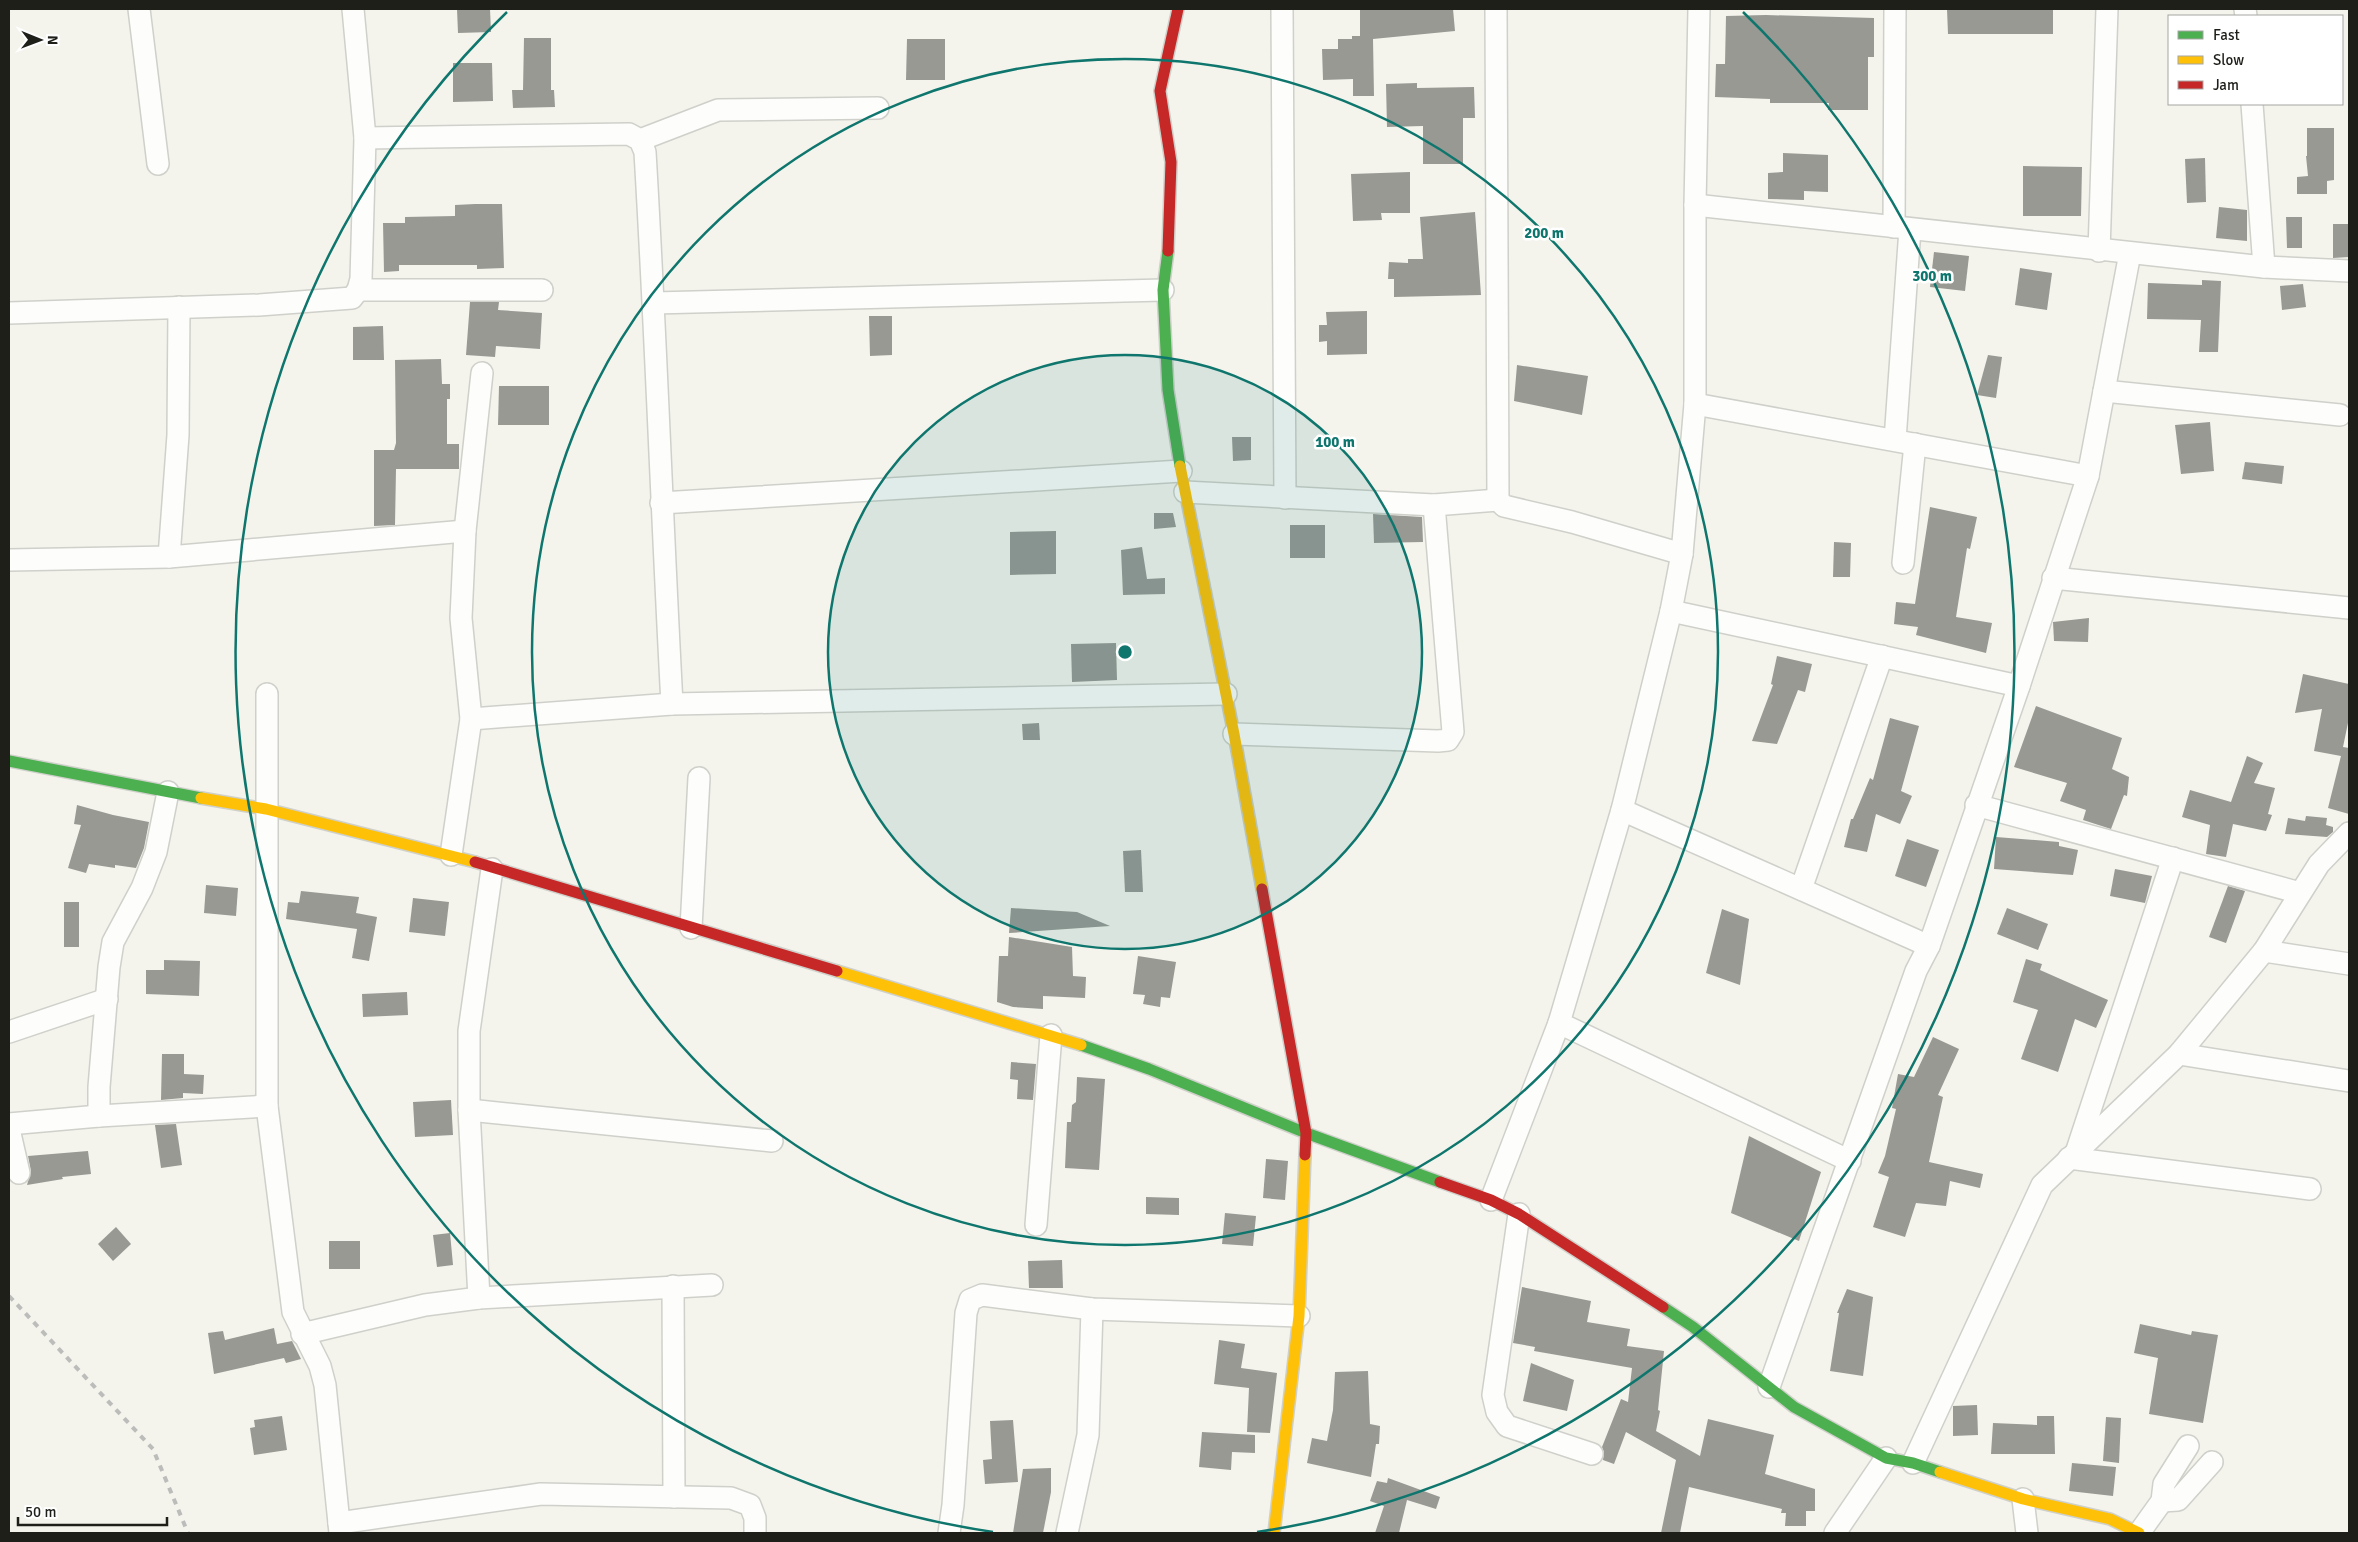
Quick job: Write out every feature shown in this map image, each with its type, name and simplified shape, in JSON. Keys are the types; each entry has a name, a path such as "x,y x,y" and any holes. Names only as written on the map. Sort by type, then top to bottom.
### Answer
{"street":[{"path":"139,9 158,164"},
{"path":"9,313 259,304 352,298 358,290 362,279 365,138 352,9"},
{"path":"1178,9 1160,91 1171,162 1167,269 1163,290 1168,390 1185,492 1234,734 1306,1133 1299,1316 1274,1533"},
{"path":"1282,9 1285,498"},
{"path":"1496,9 1498,500 1504,506 1572,522 1682,554"},
{"path":"1492,1200 1559,1023 1622,810 1671,611 1682,554 1695,404 1695,206 1699,9"},
{"path":"1896,9 1905,442 1903,564"},
{"path":"2099,251 2106,9"},
{"path":"2252,105 2264,267"},
{"path":"640,140 718,110 878,108"},
{"path":"365,138 629,134 640,140 645,152 654,303 660,503 672,704"},
{"path":"1695,206 2099,251 2264,267 2349,271"},
{"path":"1770,1387 1916,971 1929,946 1976,805 2019,686 2088,476 2130,253"},
{"path":"358,290 542,290"},
{"path":"654,303 1163,290"},
{"path":"169,557 178,435 179,307"},
{"path":"450,855 471,719 461,618 465,530 482,373"},
{"path":"2104,391 2340,415"},
{"path":"1695,404 2088,476"},
{"path":"660,503 1181,471"},
{"path":"1185,492 1434,506 1498,500"},
{"path":"1234,734 1448,740 1453,732 1434,506"},
{"path":"9,560 169,557 465,530"},
{"path":"2053,578 2349,608"},
{"path":"1671,611 2019,686"},
{"path":"1801,889 1882,656"},
{"path":"267,694 267,1106 293,1312 302,1334 320,1366 326,1385 339,1528 541,1494 731,1498 750,1505 755,1518 755,1533"},
{"path":"471,719 672,704 1226,694"},
{"path":"9,761 266,809 450,855 1051,1035 1150,1069 1306,1133 1492,1200 1519,1214 1693,1327 1794,1407 1821,1424 1886,1458 1913,1463 2023,1499 2110,1519 2139,1533 2162,1501 2164,1484 2188,1446"},
{"path":"692,928 699,778"},
{"path":"99,1116 99,1087 109,967 113,942 142,888 156,852 168,792"},
{"path":"1976,805 2300,893"},
{"path":"1622,810 1929,946"},
{"path":"1913,1463 2042,1185 2179,1054 2264,951 2319,864 2349,832"},
{"path":"2073,1154 2173,858"},
{"path":"479,1298 469,1110 469,1031 492,869"},
{"path":"2264,951 2349,964"},
{"path":"9,1032 107,999"},
{"path":"1559,1023 1850,1161"},
{"path":"1036,1226 1051,1035"},
{"path":"2179,1054 2349,1081"},
{"path":"9,1124 99,1116 267,1106"},
{"path":"469,1110 772,1141"},
{"path":"9,1129 19,1173"},
{"path":"2073,1154 2310,1189"},
{"path":"1519,1214 1493,1395 1497,1412 1507,1426 1592,1454"},
{"path":"302,1334 425,1305 479,1298 712,1285"},
{"path":"673,1286 674,1497"},
{"path":"949,1533 953,1505 966,1313 970,1300 982,1295 1092,1308 1299,1316"},
{"path":"1067,1533 1088,1436 1092,1308"},
{"path":"1834,1533 1886,1458"},
{"path":"2162,1501 2178,1500 2212,1462"},
{"path":"2023,1499 2027,1533"}],"building":[{"path":"457,9 490,9 491,32 458,33"},
{"path":"1360,9 1453,9 1455,31 1373,39 1374,96 1353,96 1353,79 1323,80 1322,49 1338,49 1338,39 1352,39 1352,36 1360,36"},
{"path":"1947,9 2053,9 2053,34 1948,34"},
{"path":"1766,15 1874,18 1874,57 1868,57 1868,110 1828,110 1829,103 1770,103 1770,99 1715,97 1716,64 1725,64 1726,16"},
{"path":"524,38 551,38 551,90 554,90 555,107 513,108 512,90 523,90"},
{"path":"907,39 945,39 945,80 906,80"},
{"path":"453,63 492,63 493,101 453,102"},
{"path":"1417,83 1417,88 1474,87 1475,118 1463,118 1463,164 1423,164 1423,126 1387,127 1386,84"},
{"path":"2307,128 2334,128 2334,180 2327,181 2327,194 2297,194 2297,177 2308,176 2306,156"},
{"path":"1783,153 1828,155 1828,192 1804,191 1804,200 1768,199 1768,173 1783,172"},
{"path":"2205,158 2206,202 2187,203 2185,159"},
{"path":"2023,166 2082,167 2081,216 2023,216"},
{"path":"1410,172 1410,213 1381,213 1382,220 1353,221 1351,174"},
{"path":"502,204 504,268 477,269 477,265 399,265 399,271 384,272 383,223 405,223 405,217 455,216 455,205"},
{"path":"2219,207 2247,210 2247,241 2216,238"},
{"path":"1475,212 1481,295 1394,297 1394,279 1388,279 1389,262 1408,263 1408,259 1423,259 1420,217"},
{"path":"2286,217 2302,217 2302,248 2287,248"},
{"path":"2333,224 2349,224 2349,257 2333,258"},
{"path":"1934,252 1969,256 1965,291 1930,287"},
{"path":"2020,268 2052,273 2047,310 2015,305"},
{"path":"2202,280 2221,281 2218,352 2199,352 2201,320 2147,319 2148,283 2202,285"},
{"path":"2303,284 2306,307 2282,310 2280,286"},
{"path":"470,302 499,302 498,310 542,313 540,349 496,346 495,357 466,355"},
{"path":"1367,311 1367,354 1327,355 1327,341 1319,342 1319,325 1327,325 1326,312"},
{"path":"869,316 892,316 892,355 870,356"},
{"path":"383,326 384,360 353,360 353,327"},
{"path":"1988,355 2002,357 1996,398 1977,395"},
{"path":"441,359 442,384 450,384 450,399 447,399 447,444 459,444 459,469 396,469 395,525 374,526 374,450 394,450 396,443 395,360"},
{"path":"1517,365 1588,376 1582,415 1514,401"},
{"path":"499,386 549,386 549,425 498,425"},
{"path":"2210,422 2214,471 2181,474 2175,425"},
{"path":"1232,437 1251,437 1251,460 1233,461"},
{"path":"2245,462 2284,466 2282,484 2242,479"},
{"path":"1930,507 1977,517 1970,549 1967,548 1956,617 1992,623 1986,653 1916,635 1918,627 1894,624 1896,602 1915,604"},
{"path":"1154,513 1173,513 1176,527 1154,529"},
{"path":"1373,514 1422,517 1423,542 1374,543"},
{"path":"1290,525 1325,525 1325,558 1290,558"},
{"path":"1056,531 1056,574 1010,575 1010,532"},
{"path":"1834,542 1851,543 1850,577 1833,577"},
{"path":"1142,547 1147,579 1165,578 1165,594 1123,595 1121,550"},
{"path":"2089,618 2088,642 2054,641 2053,622"},
{"path":"1116,643 1117,680 1072,682 1071,644"},
{"path":"1777,656 1812,664 1805,692 1798,690 1777,744 1752,741 1773,685 1771,684"},
{"path":"2303,674 2349,684 2349,718 2343,747 2349,748 2349,814 2328,808 2341,756 2314,751 2322,709 2295,713"},
{"path":"2036,706 2122,738 2112,769 2129,777 2127,796 2124,795 2111,829 2083,820 2086,810 2060,801 2067,783 2014,767"},
{"path":"1890,718 1919,726 1901,791 1912,796 1900,824 1876,814 1867,852 1844,847 1851,819 1853,819 1870,778 1873,780"},
{"path":"1039,723 1040,740 1023,740 1022,724"},
{"path":"2247,756 2263,763 2254,783 2275,788 2268,814 2272,815 2266,831 2233,824 2226,857 2206,854 2210,825 2182,817 2190,790 2231,802"},
{"path":"77,805 149,822 144,848 136,868 115,865 115,868 89,864 86,873 68,868 81,825 74,824"},
{"path":"2306,816 2327,818 2326,825 2333,827 2333,832 2327,837 2285,834 2288,818 2305,821"},
{"path":"1996,837 2059,842 2059,846 2078,850 2073,875 1994,869"},
{"path":"1907,839 1939,850 1926,887 1895,876"},
{"path":"1141,850 1143,892 1125,892 1123,851"},
{"path":"2115,869 2152,876 2145,903 2110,896"},
{"path":"206,885 238,888 236,916 204,913"},
{"path":"2228,886 2245,891 2226,943 2209,937"},
{"path":"301,891 359,897 356,913 377,917 369,961 352,958 357,929 286,919 288,902 299,903"},
{"path":"413,898 449,902 445,936 409,932"},
{"path":"64,902 79,902 79,947 64,947"},
{"path":"1011,908 1077,912 1110,926 1009,933"},
{"path":"2007,908 2048,924 2038,950 1997,934"},
{"path":"1722,909 1749,919 1740,985 1706,973"},
{"path":"1009,937 1072,947 1073,976 1086,977 1085,998 1043,996 1043,1009 1013,1007 997,1002 999,956 1008,956"},
{"path":"1138,956 1176,962 1170,998 1161,997 1160,1007 1143,1004 1145,995 1133,994"},
{"path":"2026,959 2042,964 2040,970 2108,1000 2096,1028 2075,1019 2058,1072 2021,1059 2038,1010 2013,1002"},
{"path":"164,960 200,961 199,996 146,994 146,970 164,970"},
{"path":"407,992 408,1015 363,1017 362,994"},
{"path":"1933,1037 1959,1049 1938,1095 1943,1097 1929,1162 1983,1174 1980,1188 1950,1181 1946,1206 1916,1203 1905,1237 1873,1227 1889,1177 1878,1173 1885,1156 1896,1109 1892,1108 1898,1074 1914,1077"},
{"path":"162,1054 184,1054 184,1074 204,1075 203,1094 183,1093 183,1098 161,1100"},
{"path":"1011,1062 1036,1064 1033,1100 1017,1099 1018,1080 1010,1079"},
{"path":"1077,1077 1105,1079 1099,1170 1065,1168 1067,1122 1071,1122 1072,1105 1076,1102"},
{"path":"451,1100 453,1135 415,1137 413,1102"},
{"path":"176,1124 182,1165 161,1168 155,1125"},
{"path":"1749,1136 1821,1172 1799,1241 1731,1213"},
{"path":"88,1151 91,1174 62,1177 63,1179 27,1185 31,1171 28,1156"},
{"path":"1266,1159 1288,1161 1285,1200 1263,1198"},
{"path":"1146,1197 1179,1198 1179,1215 1146,1214"},
{"path":"1225,1213 1256,1216 1253,1246 1222,1244"},
{"path":"116,1227 131,1244 113,1261 98,1244"},
{"path":"450,1233 453,1265 437,1267 433,1235"},
{"path":"329,1241 360,1241 360,1269 329,1269"},
{"path":"1062,1260 1063,1288 1029,1288 1028,1261"},
{"path":"1522,1287 1591,1301 1587,1322 1630,1329 1627,1346 1664,1351 1658,1410 1660,1411 1656,1431 1700,1456 1708,1419 1774,1435 1765,1474 1815,1489 1815,1511 1806,1511 1806,1526 1785,1526 1786,1513 1781,1513 1782,1509 1689,1487 1680,1533 1661,1533 1676,1460 1626,1432 1614,1464 1603,1460 1604,1452 1602,1447 1621,1399 1628,1402 1632,1368 1534,1351 1535,1347 1513,1343"},
{"path":"1847,1289 1873,1297 1863,1376 1830,1371 1839,1313 1837,1313"},
{"path":"2140,1324 2191,1335 2192,1331 2218,1335 2203,1423 2149,1414 2158,1358 2134,1353"},
{"path":"274,1328 277,1344 292,1341 301,1359 286,1363 284,1358 214,1374 208,1333 223,1331 225,1340"},
{"path":"1219,1340 1245,1344 1241,1368 1277,1373 1270,1433 1247,1432 1249,1388 1214,1384"},
{"path":"1531,1363 1574,1380 1567,1411 1523,1401"},
{"path":"1368,1371 1370,1424 1380,1426 1379,1444 1376,1444 1371,1477 1307,1463 1312,1438 1327,1441 1333,1410 1335,1372"},
{"path":"1977,1405 1978,1435 1953,1436 1953,1406"},
{"path":"282,1416 287,1450 254,1455 250,1428 255,1427 254,1420"},
{"path":"2037,1416 2054,1416 2055,1454 1991,1454 1993,1423 2037,1425"},
{"path":"2106,1417 2121,1418 2119,1463 2103,1461"},
{"path":"1013,1420 1018,1482 985,1484 983,1460 992,1459 990,1421"},
{"path":"1202,1432 1255,1435 1255,1453 1232,1452 1231,1470 1199,1467"},
{"path":"2072,1463 2116,1467 2113,1496 2069,1491"},
{"path":"1051,1468 1051,1492 1043,1533 1013,1533 1023,1469"},
{"path":"1388,1478 1440,1497 1436,1509 1407,1500 1399,1533 1375,1533 1384,1506 1370,1501 1377,1481 1387,1483"}],"railway":[{"path":"9,1296 153,1449 188,1533"}],"traffic: fast":[{"path":"1168,251 1163,290 1168,390 1180,466"},
{"path":"9,761 201,798"},
{"path":"1081,1045 1149,1069 1306,1133 1440,1182"},
{"path":"1663,1307 1693,1327 1794,1407 1886,1458 1913,1463 1940,1472"}],"traffic: slow":[{"path":"1180,466 1234,734 1262,889"},
{"path":"201,798 266,809 475,862"},
{"path":"837,971 1081,1045"},
{"path":"1274,1533 1299,1316 1305,1155"},
{"path":"1940,1472 2023,1499 2110,1519 2139,1533"}],"traffic: jam":[{"path":"1168,251 1171,162 1160,91 1178,9"},
{"path":"475,862 837,971"},
{"path":"1262,889 1306,1133 1305,1155"},
{"path":"1440,1182 1491,1200 1519,1214 1663,1307"}]}
